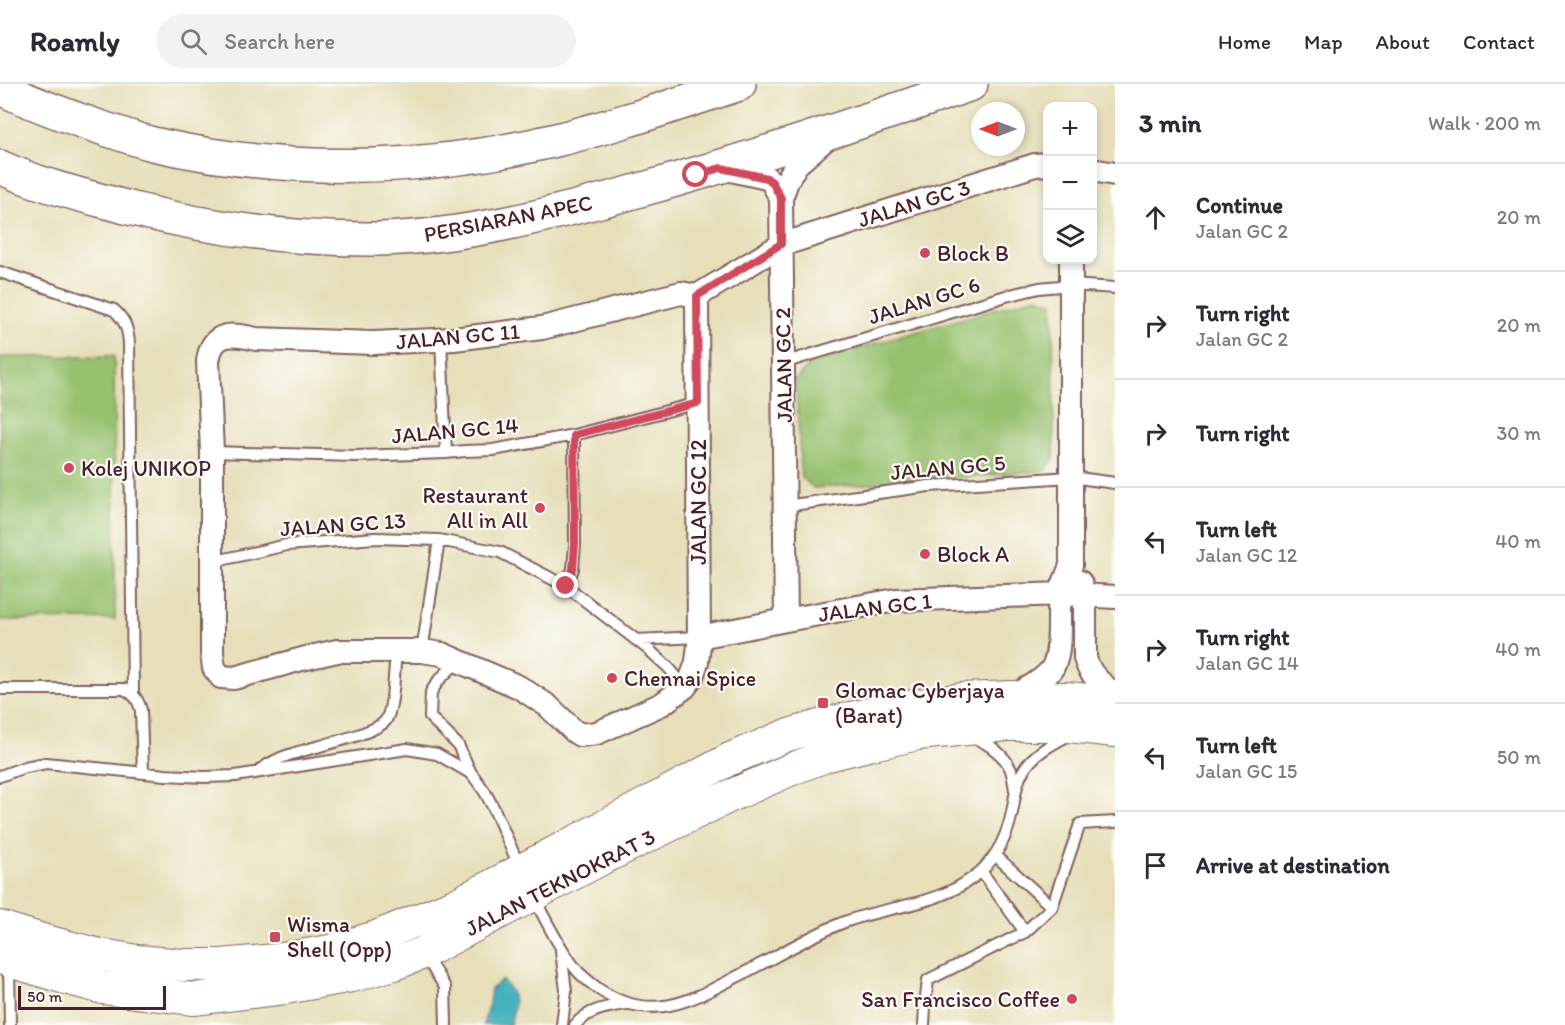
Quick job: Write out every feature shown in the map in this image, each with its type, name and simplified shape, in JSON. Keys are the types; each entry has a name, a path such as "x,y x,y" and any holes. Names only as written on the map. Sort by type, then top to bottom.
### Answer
{"main road":[{"name":"PERSIARAN APEC","path":"0,167 21,177 88,197 193,222 256,232 323,238 428,235 482,228 550,214 721,168 971,84"},
{"path":"0,88 54,112 151,144 261,161 312,166 356,166 448,159 552,141 729,86"},
{"name":"JALAN TEKNOKRAT 3","path":"4,959 103,988 194,999 285,988 352,976 423,953 620,818 730,759 785,736 829,723 918,705 962,699 1066,698 1115,702"},
{"name":"JALAN TEKNOKRAT 3","path":"0,927 96,954 137,961 184,965 222,965 276,960 330,951 376,936 457,904 603,858 746,789 828,755 918,734 1006,725 1060,725 1100,729"}],"street":[{"name":"JALAN GC 2","path":"786,620 779,193 796,165 835,131"},
{"name":"JALAN GC 3","path":"697,296 781,244 1043,164"},
{"path":"721,168 762,176 772,182 779,193"},
{"path":"1097,171 1115,174"},
{"path":"1013,698 1050,672 1055,664 1058,654 1061,594 1071,565 1071,264"},
{"name":"JALAN GC 11","path":"212,452 209,350 225,336 237,334 256,339 374,343 454,339 542,328 681,293 697,296"},
{"name":"JALAN GC 12","path":"684,687 694,673 699,637 697,296"},
{"path":"212,452 212,653 214,668 221,677 234,678 337,651 422,651 442,654 519,687 548,706 580,735 597,733 662,704 684,687"},
{"path":"1071,565 1085,595 1086,664 1096,679 1115,694"},
{"name":"JALAN GC 1","path":"699,637 896,600 1061,594 1115,597"}],"lane":[{"path":"0,272 114,310 126,326 129,343 133,693"},
{"name":"JALAN GC 6","path":"783,363 1038,288 1071,285 1115,288"},
{"path":"441,339 446,453"},
{"name":"JALAN GC 14","path":"212,452 355,456 493,450 574,435 698,403"},
{"path":"566,586 573,569 575,544 574,435"},
{"name":"JALAN GC 5","path":"785,506 929,486 1071,477 1115,483"},
{"name":"JALAN GC 13","path":"212,562 287,544 375,538 438,540 500,552 566,586 668,667 684,687"},
{"path":"422,651 438,540"},
{"name":"JALAN GC 1","path":"636,640 699,637"},
{"path":"253,773 284,756 363,734 385,723 390,710 396,651"},
{"path":"459,660 431,693 430,717 458,745 472,774 494,809 526,882 560,945 577,971 610,996 628,1004 649,1008 687,1001 839,924 946,894 981,871 995,855 1005,836 1021,774 1029,763 1041,751 1100,729"},
{"path":"0,689 124,689 133,693 139,701 141,710 143,773"},
{"path":"949,731 967,735 992,747 1011,770 1016,790"},
{"path":"0,776 25,767 46,763 143,773 205,777 235,776 407,749 436,754 472,774"},
{"path":"924,1025 928,980 1025,932 1052,907 1080,824 1115,822"},
{"path":"995,855 1052,907"},
{"path":"981,871 1025,932"},
{"path":"560,945 566,991 562,1025"},
{"path":"423,953 445,987 446,1025"},
{"path":"4,959 10,1025"},
{"path":"575,1025 585,1015 598,1009 628,1004"}],"green space":[{"path":"1036,297 1053,302 1054,459 1044,471 814,488 801,477 796,379 813,362"},
{"path":"114,356 115,619 0,620 0,357"}],"water":[{"path":"502,980 511,991 514,1001 510,1025 483,1025 491,989"}],"place":[{"name":"Block B","path":"925,253"},
{"name":"Kolej UNIKOP","path":"69,468"},
{"name":"Restaurant All in All","path":"540,508"},
{"name":"Block A","path":"925,554"},
{"name":"Chennai Spice","path":"612,678"},
{"name":"Glomac Cyberjaya (Barat)","path":"823,703"},
{"name":"Wisma Shell (Opp)","path":"275,937"},
{"name":"San Francisco Coffee","path":"1072,999"}],"route":[{"path":"566,586 573,569 575,544 574,435 698,403 697,296 781,244 781,198 772,182 762,176 721,168 696,175"}]}
